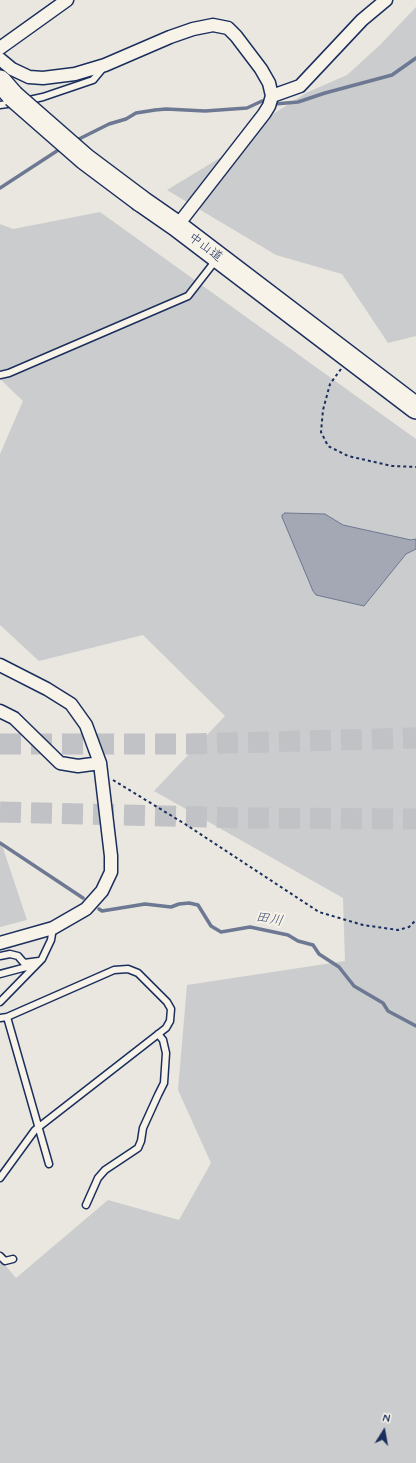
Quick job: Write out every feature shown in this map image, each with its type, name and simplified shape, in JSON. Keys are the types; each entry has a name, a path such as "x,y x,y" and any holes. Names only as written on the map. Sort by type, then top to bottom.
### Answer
{"highway":[{"name":"中山道","path":"4,94 85,159 177,226 416,408"}],"street":[{"path":"0,48 67,0"},
{"path":"270,100 300,86 362,20 386,0"},
{"path":"0,59 12,69 29,77 43,78 74,74 105,65 170,37 193,29 213,25 228,28 236,36 261,69 269,83 270,100 264,114 177,226"},
{"path":"0,665 47,689 71,704 86,725 100,763 111,856 111,872 102,891 86,909 53,928 0,943"},
{"path":"0,711 14,718 60,763 78,766 100,763"}],"lane":[{"path":"4,94 43,97 93,80 105,65"},
{"path":"0,375 8,373 188,296 218,257"},
{"path":"0,1002 38,962 51,940 53,928"},
{"path":"0,956 10,954 18,956 24,963 38,962"},
{"path":"0,974 38,962"},
{"path":"0,1178 38,1127 166,1028 170,1021 171,1009 167,1002 138,973 128,968 114,970 3,1017 38,1127 49,1164"},
{"path":"86,1205 98,1178 105,1170 138,1148 141,1141 143,1128 164,1083 166,1053 163,1040 158,1034"},
{"path":"0,1256 5,1261 13,1259"}],"path":[{"path":"342,368 330,384 323,410 321,432 328,446 348,456 392,466 416,467"},
{"path":"100,763 112,780 185,824 319,912 363,925 398,930 409,927 416,920"}],"shaded area":[{"path":"416,7 416,336 388,343 342,274 276,255 167,190 233,150 273,114 306,93 347,75 380,45"},
{"path":"100,212 416,439 416,1463 0,1463 0,1259 16,1278 108,1200 179,1220 211,1163 178,1090 187,985 345,961 343,898 154,791 225,716 143,635 39,661 0,625 0,454 23,401 0,379 0,224 13,229"},
{"path":"285,513 325,514 343,525 411,540 416,539 416,549 406,554 364,606 316,595 282,517"},
{"path":"0,844 2,845 27,920 0,927"}],"waterway":[{"path":"75,141 109,124 126,119 136,113 166,109 205,111 247,108 262,101 275,104 298,102 392,75 416,58"},
{"path":"0,188 63,147"},
{"name":"田川","path":"0,843 83,898"},
{"name":"田川","path":"99,909 102,911 145,904 171,907 189,903 198,905 211,926 221,932 250,927 288,935 298,941 313,945 319,954 339,967 354,986 383,1003 388,1011 416,1026"}],"tunnel":[{"path":"0,744 189,744 416,738"},
{"path":"0,812 253,818 416,819"}]}
